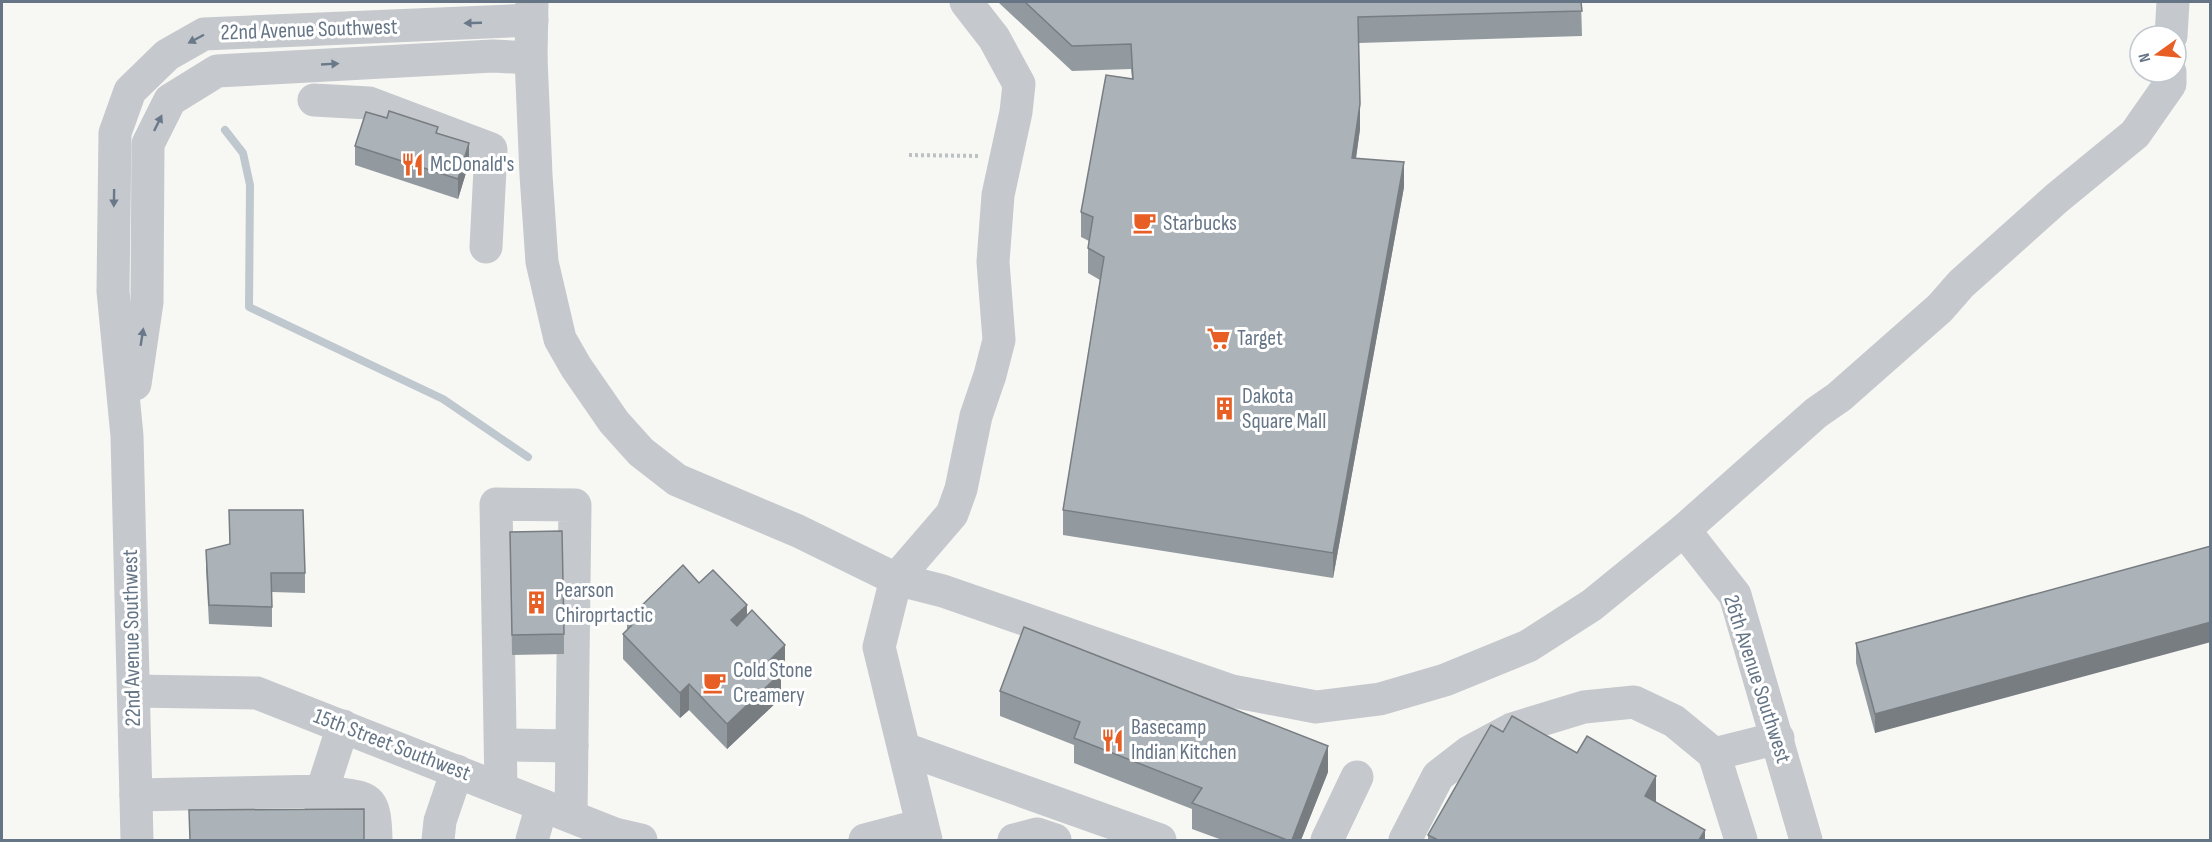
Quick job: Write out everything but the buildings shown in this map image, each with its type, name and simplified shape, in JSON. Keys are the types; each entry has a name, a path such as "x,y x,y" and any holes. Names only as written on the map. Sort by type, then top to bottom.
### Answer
{"street":[{"path":"868,840 924,833 879,647 896,579 952,514 962,489 976,416 999,340 993,262 998,195 1016,112 1019,84 993,38 966,2"},
{"path":"2172,24 2173,2"},
{"path":"532,11 531,58 536,175 542,262 551,306 560,339 576,367 614,422 641,452 677,480 798,531 896,579 943,591 1232,691 1316,707 1380,699 1445,680 1528,646 1592,605 1684,530 1816,413 1839,397 1940,308 1987,260 2057,198 2135,134 2170,84"},
{"name":"22nd Avenue Southwest","path":"136,840 127,436 113,291 115,133 130,91 167,54 204,34 532,11"},
{"name":"22nd Avenue Southwest","path":"127,436 147,302 148,144 170,100 217,71 493,56 531,58"},
{"path":"314,100 369,103 491,149 486,247"},
{"path":"501,789 496,504 575,505 572,746 574,821 532,840"},
{"name":"26th Avenue Southwest","path":"1684,530 1735,595 1806,840"},
{"name":"15th Street Southwest","path":"134,691 257,693 457,771 574,821 641,840"},
{"path":"1405,840 1438,776 1468,752 1512,729 1584,707 1634,702 1674,721 1714,754 1741,840"},
{"path":"136,795 344,816 343,726"},
{"path":"1714,754 1778,738"},
{"path":"501,745 572,746"},
{"path":"905,749 1160,840"},
{"path":"438,840 440,821 457,771"},
{"path":"1327,840 1357,777"}],"path":[{"path":"909,155 1007,156"}],"waterway":[{"path":"225,130 243,153 250,185 249,307 443,399 528,457"}],"place":[{"name":"McDonald's","path":"412,164"},
{"name":"Starbucks","path":"1145,223"},
{"name":"Target","path":"1219,338"},
{"name":"Dakota Square Mall","path":"1224,409"},
{"name":"Pearson Chiroprtactic","path":"537,603"},
{"name":"Cold Stone Creamery","path":"715,683"},
{"name":"Basecamp Indian Kitchen","path":"1113,740"}]}
